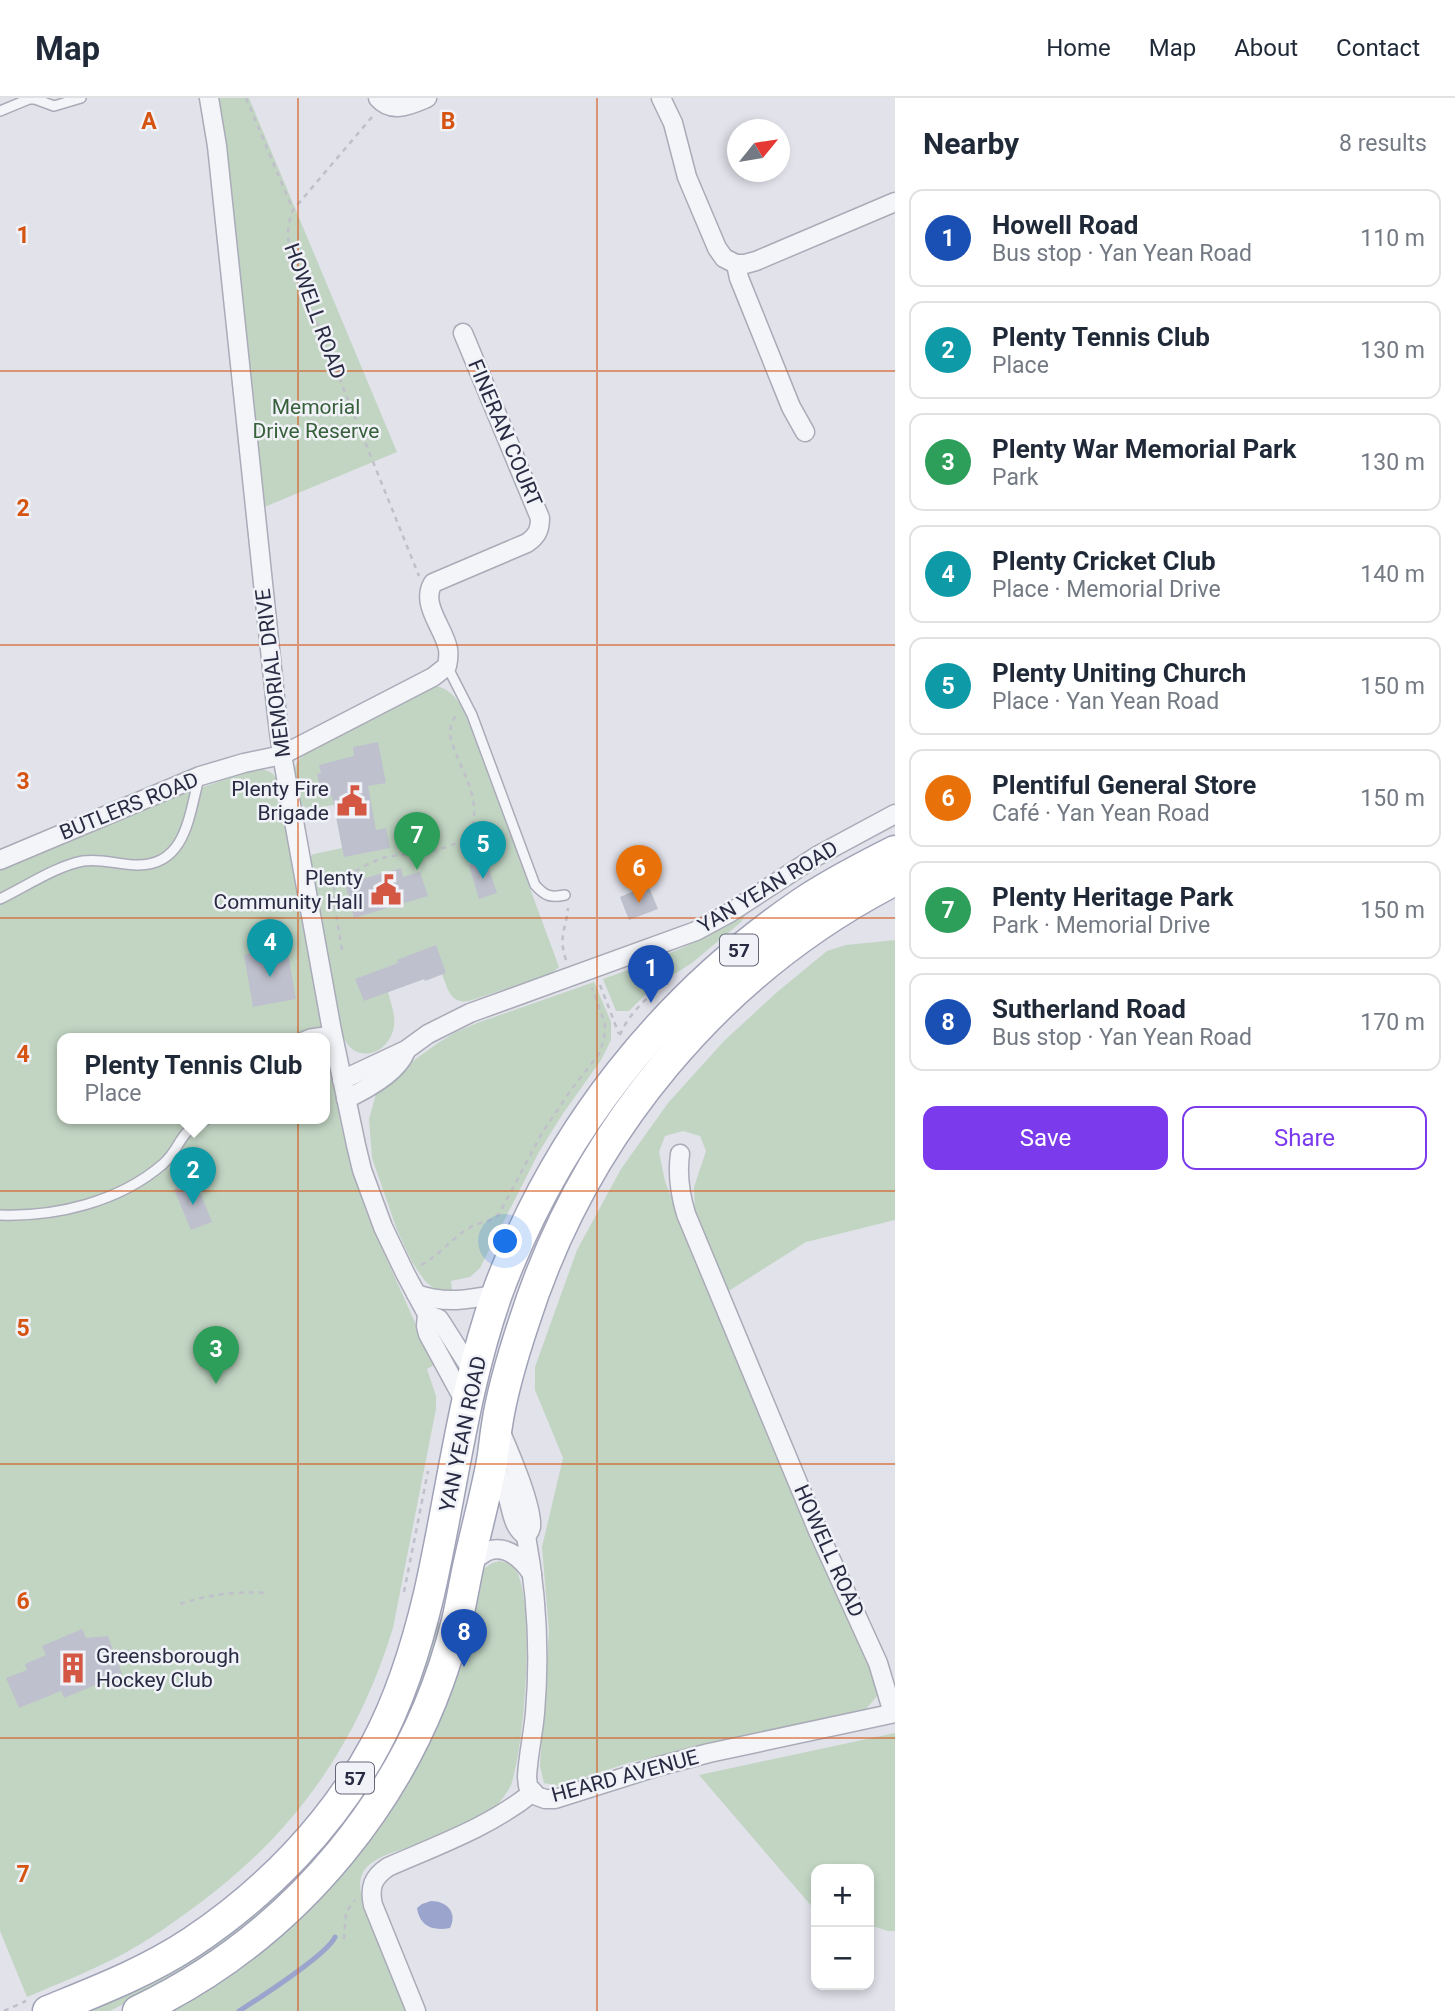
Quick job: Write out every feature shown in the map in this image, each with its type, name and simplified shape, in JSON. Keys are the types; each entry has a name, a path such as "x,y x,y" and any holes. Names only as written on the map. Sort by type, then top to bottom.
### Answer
{"main road":[{"name":"YAN YEAN ROAD","path":"39,2006 130,1976 201,1936 281,1871 334,1808 375,1746 404,1681 429,1594 466,1404 497,1294 534,1206 552,1174 592,1110 636,1051 688,996 744,946 804,902 895,851"},
{"name":"YAN YEAN ROAD","path":"138,2011 204,1974 258,1936 309,1889 349,1844 394,1778 428,1710 448,1654 493,1460 497,1423 524,1320 564,1220 597,1160 635,1103 680,1047 747,980 843,909 895,880"},
{"name":"HEARD AVENUE","path":"474,1374 497,1423"},
{"name":"MEMORIAL DRIVE","path":"466,1404 493,1460"}],"street":[{"name":"MEMORIAL DRIVE","path":"209,98 217,146 276,716 332,1031 368,1188 383,1227 427,1314 428,1334 466,1404"},
{"path":"381,101 394,108 427,98"},
{"path":"661,98 673,123 687,177 710,234 724,258 736,264 757,261 895,202"},
{"path":"736,264 739,278 791,407 805,432"},
{"name":"FINERAN COURT","path":"429,591 433,583 440,579 527,543 535,538 540,528 540,517 463,334"},
{"path":"429,591 429,600 448,648 447,666"},
{"name":"BUTLERS ROAD","path":"0,860 200,776 282,755 433,677 447,666"},
{"name":"YAN YEAN ROAD","path":"342,1080 406,1050 439,1028 470,1013 696,931 732,912 817,856 895,814"},
{"name":"YAN YEAN ROAD","path":"346,1099 367,1088 398,1065 406,1050"},
{"name":"HOWELL ROAD","path":"680,1154 679,1185 686,1214 818,1531 875,1655 894,1713"},
{"path":"416,1294 438,1301 476,1299 497,1294"},
{"name":"MEMORIAL DRIVE","path":"427,1314 439,1319 474,1374"},
{"name":"HEARD AVENUE","path":"497,1423 512,1458 530,1518 530,1531 526,1536"},
{"name":"HEARD AVENUE","path":"493,1460 515,1522 526,1536 532,1574 537,1678 527,1777 528,1786 541,1798 555,1799 709,1753 894,1713"},
{"path":"469,1564 488,1551 500,1550 520,1559 532,1574"},
{"path":"416,2011 372,1899 371,1887 376,1877 388,1867 472,1831 508,1811 533,1792"}],"lane":[{"path":"0,111 29,99 54,106 81,98"},
{"path":"447,666 472,715 535,885 543,894 552,897 565,895"},
{"path":"0,899 60,868 81,861 147,865 169,857 184,835 200,776"},
{"path":"317,1033 332,1031"},
{"path":"0,1215 29,1215 67,1210 118,1192 154,1172 166,1162 189,1129 198,1124"}],"path":[{"path":"246,98 293,210 381,101"},
{"name":"HOWELL ROAD","path":"293,210 287,235 293,263 416,570 429,591"},
{"path":"342,950 333,895 335,886 382,859 430,852 455,843 472,827 475,813 473,798 450,735"},
{"path":"565,895 568,913 564,923 563,948 584,972 616,1021 620,1037"},
{"path":"405,1273 433,1258 471,1227 489,1221 499,1214 542,1133 599,1054 604,1040 605,1024 584,972"},
{"path":"403,1598 428,1469"},
{"path":"180,1604 232,1592 269,1593"},
{"path":"344,1939 346,1912 357,1898 371,1887"},
{"path":"4,2011 39,2006"}],"green space":[{"name":"Memorial Drive Reserve","path":"217,98 249,98 397,452 262,508"},
{"path":"436,686 453,695 469,723 559,967 552,973 469,1001 454,998 442,974 388,992 394,1016 393,1031 383,1047 369,1053 361,1053 348,1045 343,1036 309,863 310,856 314,854 342,848 334,805 315,808 302,805 296,787 295,768 301,757 308,752"},
{"path":"256,769 264,769 276,777 280,784 325,1033 57,1033 57,1124 330,1124 330,1063 343,1135 367,1215 434,1365 427,1369 436,1396 436,1409 393,1628 361,1711 318,1784 263,1848 196,1906 125,1953 27,1997 0,1931 0,868 165,800"},
{"path":"746,914 741,922 692,963 652,988 629,1011 616,1011 603,979 677,950"},
{"path":"895,940 895,1220 806,1242 727,1292 695,1217 694,1187 706,1151 700,1136 683,1131 665,1136 659,1152 665,1181 686,1237 870,1666 877,1696 865,1710 628,1763 559,1786 544,1783 540,1766 549,1631 542,1547 563,1458 535,1390 535,1367 577,1250 621,1169 668,1103 724,1041 827,951 846,945"},
{"path":"594,982 611,1022 611,1040 601,1060 539,1152 480,1268 470,1277 451,1281 452,1291 432,1287 412,1262 397,1230 372,1158 369,1119 376,1094 395,1074 456,1032"},
{"path":"499,1561 512,1564 520,1580 527,1636 524,1707 511,1785 495,1807 476,1821 381,1857 366,1868 361,1878 361,1894 409,2011 166,2011 266,1947 330,1886 358,1853 410,1775 442,1713 438,1711 464,1660 474,1586 487,1567"},
{"path":"438,1623 446,1624 391,1763 297,1887 201,1961 153,1989 110,2011 81,2011 234,1928 421,1662"},
{"path":"895,1733 895,1931 874,1927 874,1864 811,1864 811,1906 699,1775"}],"water":[{"path":"431,1901 446,1905 449,1909 453,1917 450,1928 433,1928 421,1920 417,1908"}],"building":[{"name":"Plenty Fire Brigade","path":"378,742 386,783 368,786 376,830 386,828 390,848 344,857 332,796 322,798 317,774 321,773 319,765 354,756 353,747"},
{"path":"486,860 497,893 479,899 469,865"},
{"name":"Plenty Community Hall","path":"401,868 403,877 420,872 428,896 354,918 345,884"},
{"path":"648,885 658,909 629,920 620,897"},
{"path":"282,920 296,999 253,1007 244,955 260,952 255,924"},
{"path":"436,945 446,973 364,1001 355,979"},
{"path":"195,1180 212,1222 191,1230 174,1189"},
{"name":"Greensborough Hockey Club","path":"82,1629 86,1638 108,1636 122,1674 64,1698 61,1691 19,1708 6,1678 27,1670 25,1664 46,1655 42,1646"}],"waterway":[{"path":"239,2011 307,1965 330,1945 335,1937"}],"place":[{"name":"Plenty Fire Brigade","path":"352,801"},
{"name":"Plenty Heritage Park","path":"417,870"},
{"name":"Plenty Uniting Church","path":"483,879"},
{"name":"Plenty Community Hall","path":"386,890"},
{"name":"Plentiful General Store","path":"639,903"},
{"name":"Plenty Cricket Club","path":"270,977"},
{"name":"Howell Road","path":"651,1003"},
{"name":"Plenty Tennis Club","path":"193,1205"},
{"name":"Plenty War Memorial Park","path":"216,1384"},
{"name":"Sutherland Road","path":"464,1667"},
{"name":"Greensborough Hockey Club","path":"73,1668"}]}
